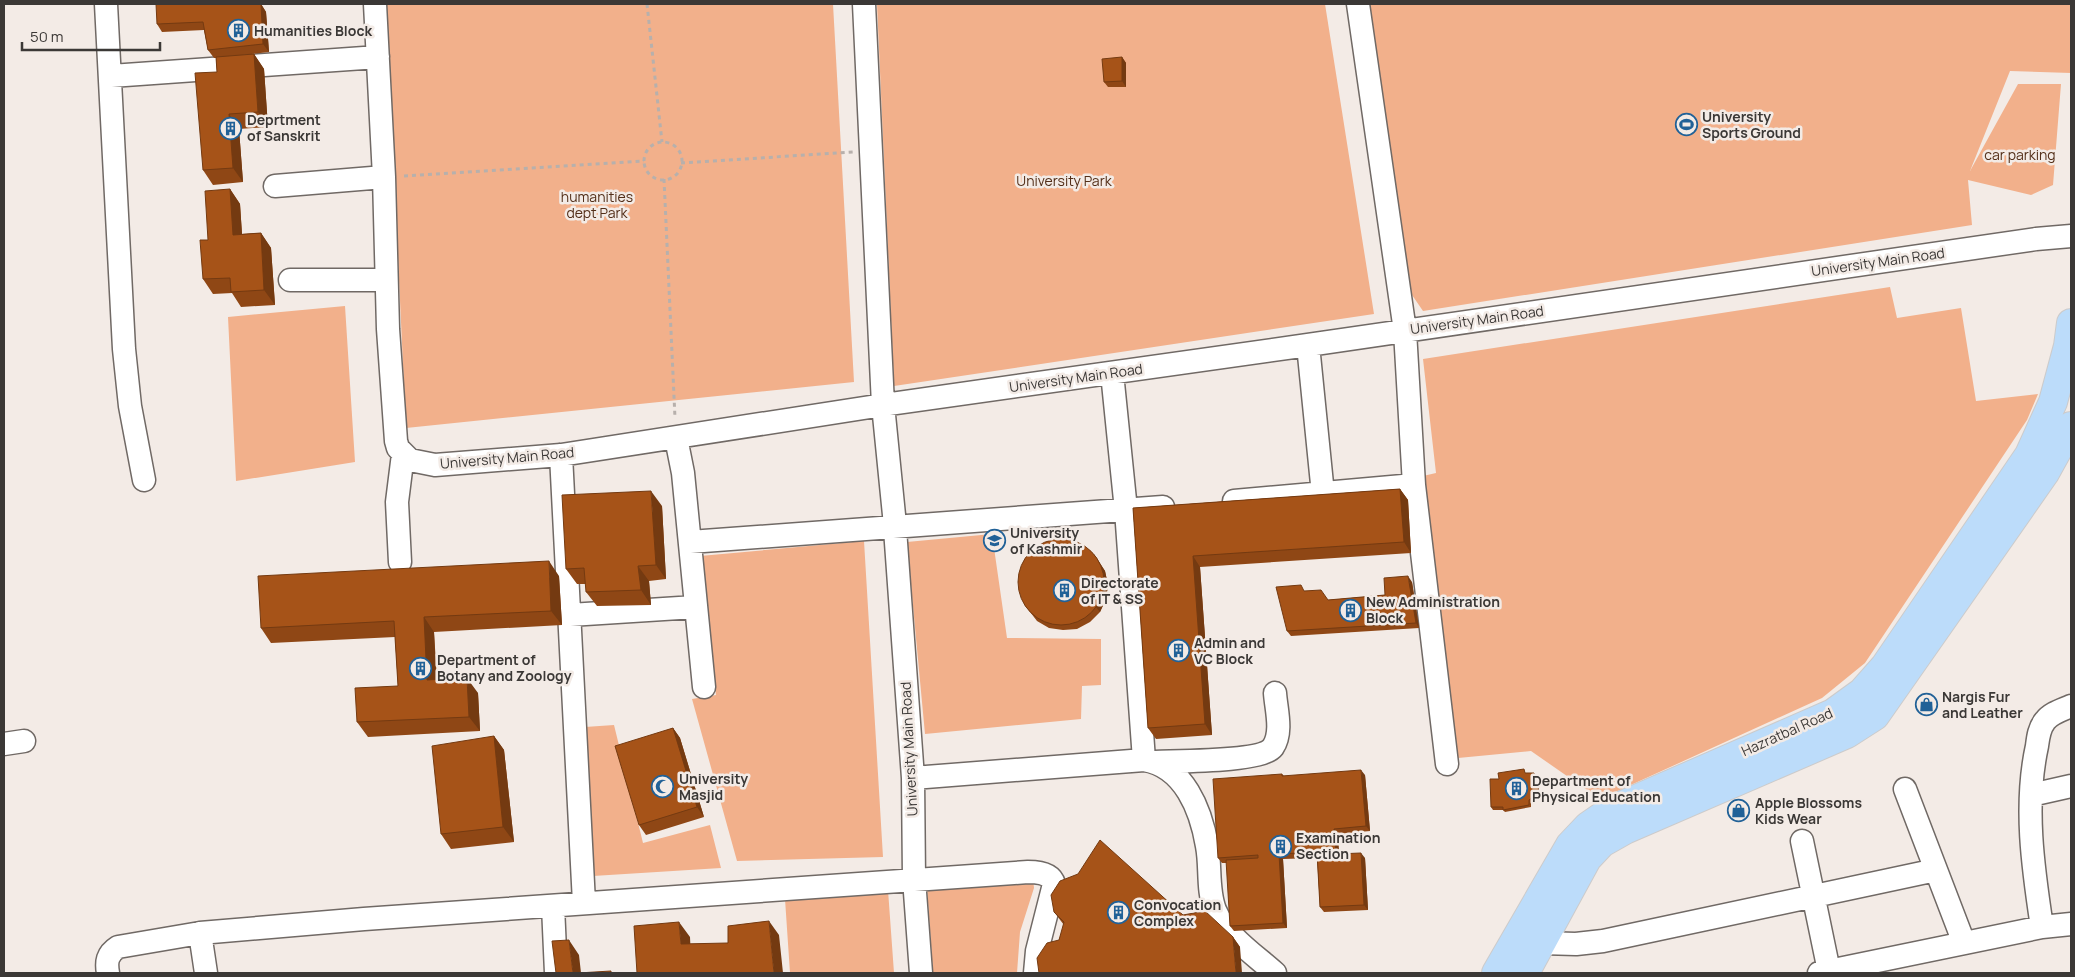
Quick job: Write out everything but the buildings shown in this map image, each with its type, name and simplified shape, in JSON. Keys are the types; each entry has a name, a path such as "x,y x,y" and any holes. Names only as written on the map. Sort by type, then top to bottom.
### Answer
{"main road":[{"name":"Hazratbal Road","path":"1496,973 1570,845 1588,826 1611,810 1833,713 1862,692 1879,672 2029,455 2053,402 2068,346 2071,323"},
{"name":"Hazratbal Road","path":"1525,973 1587,858 1602,843 1625,830 1847,734 1875,716 2045,474 2071,426"}],"street":[{"path":"106,4 124,349 130,406 144,480"},
{"path":"375,4 384,177 386,280 396,441 398,448 403,454 397,502 400,562"},
{"name":"University Main Road","path":"864,4 883,405 895,526 912,778 914,879 921,973"},
{"path":"1358,4 1405,331 1414,484 1447,764"},
{"path":"110,76 378,58"},
{"path":"275,186 384,177"},
{"name":"University Main Road","path":"403,454 410,460 435,465 562,455 883,405 2036,239 2071,236"},
{"path":"290,280 386,280"},
{"path":"1308,345 1323,494"},
{"path":"1112,373 1150,761"},
{"path":"676,438 684,474 704,687"},
{"path":"562,455 584,903"},
{"path":"1214,503 1414,484"},
{"path":"690,542 1185,505"},
{"path":"570,615 695,607"},
{"path":"912,778 1150,761 1256,756 1266,753 1273,747 1277,736 1275,693"},
{"path":"2042,927 2033,869 2031,795 2034,760 2040,728 2044,722 2050,716 2071,706"},
{"path":"1150,761 1168,768 1194,798 1207,846 1212,900 1215,910 1231,933 1275,973"},
{"path":"2031,795 2071,786"},
{"path":"1905,789 1964,943"},
{"path":"1802,841 1813,895 1824,972 2042,927 2071,924"},
{"path":"1541,943 1576,944 1603,941 1936,870"},
{"path":"108,973 107,961 109,955 118,947 200,933 584,903 1038,872 1053,879 1054,889 1037,951 1035,973"},
{"path":"553,906 556,973"},
{"path":"200,933 206,973"}],"path":[{"path":"647,4 662,142"},
{"path":"662,142 675,146 681,157 682,164 679,170 670,178 664,179 652,176 648,172 644,161 647,150 651,146 662,142"},
{"path":"682,164 872,151"},
{"path":"384,177 644,161"},
{"path":"664,179 676,438"}],"green space":[{"name":"humanities dept Park","path":"386,4 833,4 854,382 406,428"},
{"name":"University Park","path":"877,4 1325,4 1374,314 894,386"},
{"name":"University Sports Ground","path":"1366,4 2071,4 2071,73 2010,71 1970,171 2018,84 2061,84 2053,185 2031,195 1968,180 1972,225 1423,311 1410,292"},
{"path":"1890,287 1897,318 1961,308 1976,401 2038,394 2027,420 1865,663 1822,698 1600,799 1531,751 1458,758 1423,476 1436,473 1423,359"},
{"path":"345,306 355,462 236,481 228,317"},
{"path":"992,534 1007,638 1101,639 1101,685 1082,686 1081,719 925,734 907,542"},
{"path":"864,541 883,857 737,861 692,699 716,695 700,556"},
{"path":"614,725 643,843 710,825 721,868 593,876 585,727"},
{"path":"1033,878 1034,888 1020,932 1017,973 933,973 927,888"},
{"path":"888,890 894,973 790,973 785,899"}],"place":[{"name":"Humanities Block","path":"238,31"},
{"name":"University Sports Ground","path":"1686,125"},
{"name":"Deprtment of Sanskrit","path":"231,128"},
{"name":"University of Kashmir","path":"994,541"},
{"name":"Directorate of IT & SS","path":"1065,591"},
{"name":"New Administration Block","path":"1350,610"},
{"name":"Admin and VC Block","path":"1178,651"},
{"name":"Department of Botany and Zoology","path":"421,668"},
{"name":"Nargis Fur and Leather","path":"1926,705"},
{"name":"University Masjid","path":"663,787"},
{"name":"Department of Physical Education","path":"1516,789"},
{"name":"Apple Blossoms Kids Wear","path":"1739,811"},
{"name":"Examination Section","path":"1280,846"},
{"name":"Convocation Complex","path":"1118,913"}],"park label":[{"name":"car parking","path":"2020,155"}]}
